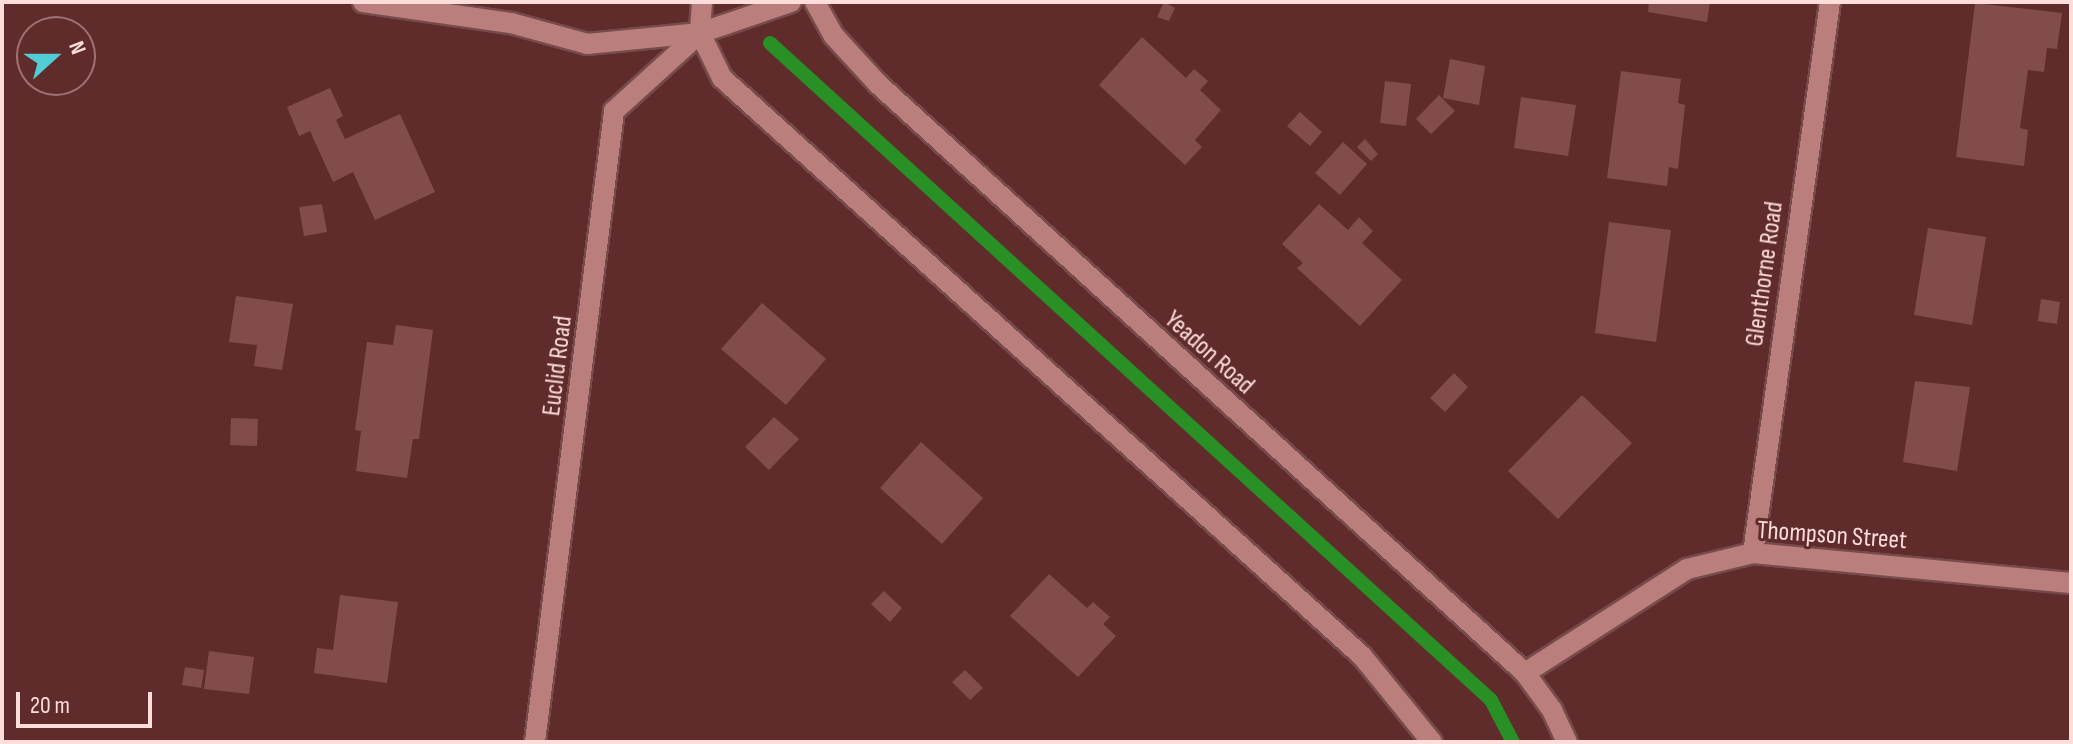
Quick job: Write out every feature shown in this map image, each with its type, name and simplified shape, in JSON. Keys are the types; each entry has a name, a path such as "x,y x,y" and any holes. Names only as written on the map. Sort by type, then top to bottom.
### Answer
{"street":[{"path":"363,2 511,23 587,44 700,33 791,2"},
{"path":"702,2 700,33 722,78 1362,656 1432,742"},
{"name":"Yeadon Road","path":"815,2 834,36 878,84 1525,673 1552,710 1567,742"},
{"name":"Glenthorne Road","path":"1753,553 1830,2"},
{"name":"Euclid Road","path":"535,742 614,111 700,33"},
{"name":"Thompson Street","path":"1525,673 1687,569 1753,553 2071,583"}],"building":[{"path":"1164,2 1175,8 1169,21 1157,17"},
{"path":"1649,2 1710,2 1707,22 1648,12"},
{"path":"1975,3 2062,13 2057,49 2047,48 2044,72 2028,70 2020,128 2028,130 2024,166 1956,157"},
{"path":"1142,37 1186,78 1194,69 1208,81 1200,90 1221,110 1195,140 1202,147 1185,165 1099,85"},
{"path":"1450,59 1485,66 1479,105 1443,98"},
{"path":"1621,71 1681,79 1678,103 1685,105 1678,169 1669,167 1667,186 1607,178"},
{"path":"1385,81 1411,84 1406,126 1380,123"},
{"path":"330,88 343,116 336,120 345,139 400,114 435,192 375,220 353,172 333,182 310,131 299,136 287,107"},
{"path":"1439,95 1455,111 1431,134 1416,119"},
{"path":"1521,97 1576,105 1568,156 1514,148"},
{"path":"1300,112 1322,132 1310,146 1287,126"},
{"path":"1365,139 1378,154 1371,161 1357,147"},
{"path":"1343,142 1367,164 1340,195 1315,173"},
{"path":"322,204 327,232 304,236 299,207"},
{"path":"1319,204 1348,230 1359,217 1373,231 1362,243 1402,280 1360,326 1297,268 1303,263 1282,244"},
{"path":"1609,222 1671,230 1656,342 1595,333"},
{"path":"1928,228 1986,237 1972,325 1914,315"},
{"path":"236,296 293,304 282,370 254,366 257,345 229,342"},
{"path":"2041,299 2060,302 2057,324 2038,321"},
{"path":"762,303 826,359 786,405 721,349"},
{"path":"396,325 433,330 419,439 413,439 407,478 356,471 361,431 355,430 367,342 393,345"},
{"path":"1454,373 1468,387 1445,412 1430,398"},
{"path":"1915,381 1970,387 1957,471 1903,462"},
{"path":"1582,395 1632,443 1558,519 1508,471"},
{"path":"774,417 799,439 769,470 745,447"},
{"path":"231,418 258,419 257,446 230,445"},
{"path":"921,442 983,498 942,544 880,488"},
{"path":"1049,574 1087,608 1093,602 1110,617 1103,624 1116,636 1078,677 1010,616"},
{"path":"884,591 902,608 890,622 871,604"},
{"path":"340,595 398,602 387,683 314,673 317,648 333,650"},
{"path":"209,651 254,657 249,694 204,689"},
{"path":"185,667 204,670 201,688 182,685"},
{"path":"965,670 983,688 970,700 952,682"}],"waterway":[{"path":"770,43 1491,700 1513,742"}]}
